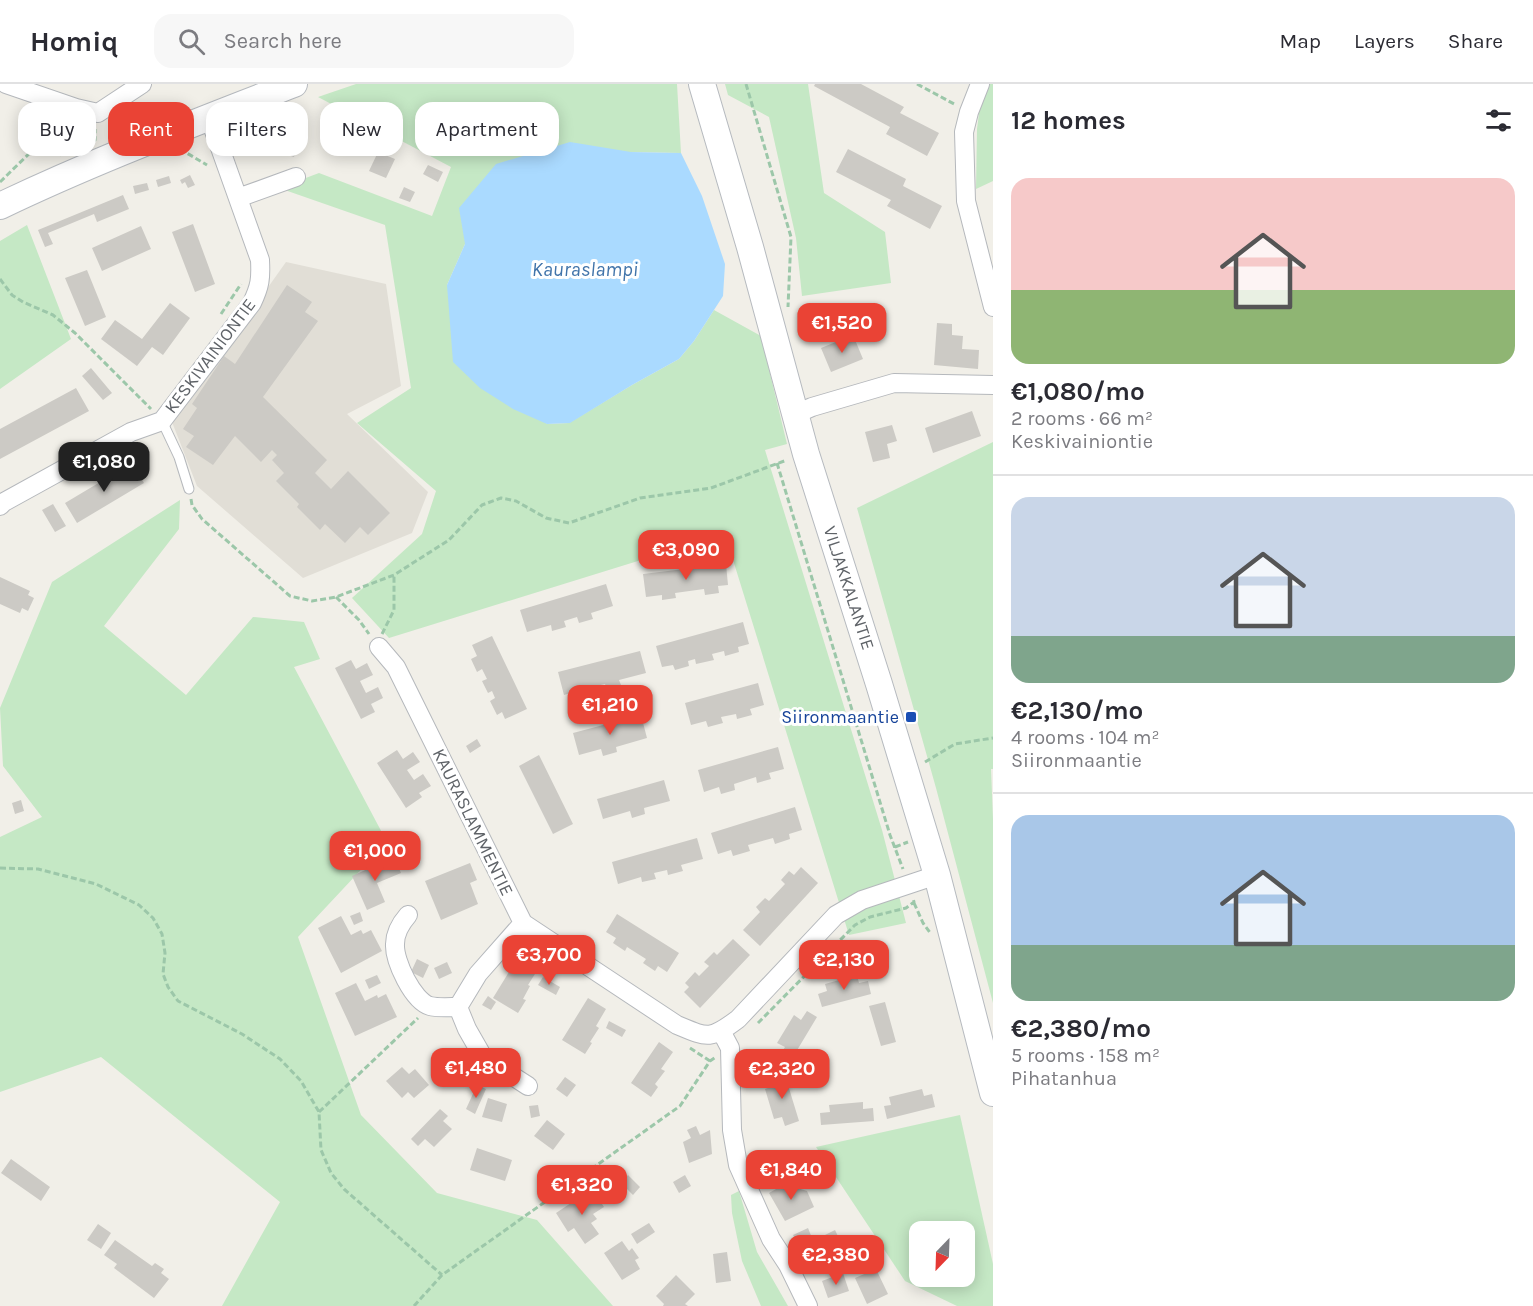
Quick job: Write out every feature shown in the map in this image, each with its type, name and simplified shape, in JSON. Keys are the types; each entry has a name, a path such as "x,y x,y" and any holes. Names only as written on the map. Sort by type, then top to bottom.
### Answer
{"main road":[{"path":"248,102 294,84"},
{"name":"VILJAKKALANTIE","path":"702,84 750,247 806,454 937,875 993,1093"},
{"path":"0,206 111,156"}],"street":[{"path":"6,84 76,108 98,113 142,84"},
{"path":"980,84 964,132 966,201 993,307"},
{"name":"KESKIVAINIONTIE","path":"0,506 131,432 162,421 252,303 259,289 260,260 222,156"},
{"path":"237,198 296,177"},
{"path":"796,414 812,407 894,383 993,386"},
{"name":"KAURASLAMMENTIE","path":"379,647 396,667 523,923"},
{"path":"458,1007 477,974 523,923 677,1025 703,1036 721,1031 738,1019 836,915 862,900 937,875"},
{"path":"408,915 399,926 395,944 400,969 417,997 430,1006 458,1007"},
{"path":"458,1007 483,1057 528,1086"},
{"path":"721,1031 730,1048 732,1130 738,1165 771,1239 788,1265 808,1306"}],"lane":[{"path":"162,421 179,457 189,489"}],"path":[{"path":"746,84 791,237 788,308"},
{"path":"917,84 969,112"},
{"path":"0,182 25,156"},
{"path":"192,156 207,164 210,172"},
{"path":"216,321 240,286 244,275"},
{"path":"0,279 12,295 53,315 75,333 162,421"},
{"path":"189,489 192,505 202,519 290,596 312,601 336,597 394,575 449,540 482,506 501,498 516,501 546,518 569,523 640,498 711,488 777,464 890,836 914,902 923,923 932,934"},
{"path":"379,647 383,630 394,610 394,575"},
{"path":"336,597 359,620 379,647"},
{"path":"925,762 955,744 993,738"},
{"path":"0,868 38,869 96,884 139,905 153,918 162,934 165,953 163,974 168,987 178,1001 242,1034 280,1059 302,1081 319,1112 321,1150 331,1173 344,1189 442,1275"},
{"path":"753,1028 855,926 870,917 906,908 914,902"},
{"path":"319,1112 430,1006"},
{"path":"414,1306 442,1275 680,1106 711,1060 730,1048"}],"shaded area":[{"path":"286,262 386,284 401,386 347,414 428,492 412,533 303,578 197,486 172,422"}],"green space":[{"path":"356,84 677,84 681,153 631,152 465,244 447,285 547,424 569,423 679,359 714,310 761,336 787,444 765,450 882,830 906,923 849,935 725,534 389,638 352,598 422,534 436,491 357,423 411,388 385,225 279,188 319,173 432,216 451,167 430,156 559,156 559,102 415,102 415,148 403,142 403,102 328,102 318,97"},
{"path":"725,84 808,84 824,193 885,232 891,283 802,296 796,238 769,117 728,95"},
{"path":"988,84 993,84 993,181 976,189 977,129 982,90"},
{"path":"27,225 71,339 0,389 0,241"},
{"path":"993,442 993,769 991,769 993,1003 936,788 857,508"},
{"path":"180,500 179,529 104,626 186,695 253,617 304,622 320,659 294,667 387,842 298,937 361,1115 437,1193 537,1220 613,1306 222,1306 280,1202 101,1057 0,1092 0,837 42,817 3,766 0,708 52,582"},
{"path":"960,1115 993,1264 993,1306 957,1306 917,1287 975,1287 975,1221 909,1221 909,1283 905,1281 816,1147"},
{"path":"739,1191 757,1252 788,1306 761,1306 742,1261 732,1213 731,1195"}],"water":[{"name":"Kauraslampi","path":"570,142 631,152 681,153 702,196 725,264 723,296 694,341 679,359 570,423 547,424 513,409 480,388 453,362 447,285 465,244 459,208 496,164 523,156 559,156 559,145"}],"building":[{"path":"815,84 861,84 904,107 900,113 939,133 927,156 886,134 890,127 814,86"},
{"path":"848,149 906,179 903,186 942,206 930,229 887,206 891,200 836,172"},
{"path":"376,156 388,156 395,159 386,178 369,171"},
{"path":"428,165 443,172 438,182 423,174"},
{"path":"190,175 195,185 188,188 185,182 182,184 180,180"},
{"path":"169,176 171,183 158,187 156,180"},
{"path":"147,183 149,190 135,194 133,186"},
{"path":"404,187 415,192 410,202 399,198"},
{"path":"123,195 129,209 97,222 94,214 48,233 53,244 45,247 38,230"},
{"path":"193,224 215,284 195,292 172,232"},
{"path":"141,226 151,249 102,271 92,248"},
{"path":"87,270 106,317 85,326 65,278"},
{"path":"287,285 312,302 305,312 318,321 263,397 327,460 315,473 331,489 348,471 390,513 368,535 360,527 345,543 325,524 320,530 276,481 284,473 272,460 277,455 272,450 261,462 235,436 213,465 186,447 194,436 183,429 197,408 192,404 224,356 235,364"},
{"path":"170,303 190,318 163,355 152,347 137,366 101,339 115,320 142,339"},
{"path":"937,323 952,324 952,335 963,336 962,349 979,350 978,369 934,365"},
{"path":"853,335 863,359 831,372 821,348"},
{"path":"91,368 112,393 103,400 82,376"},
{"path":"76,388 89,411 0,459 0,429"},
{"path":"972,411 981,436 933,453 925,428"},
{"path":"892,425 897,441 887,444 890,458 873,462 865,432"},
{"path":"132,463 144,483 77,523 65,503"},
{"path":"53,504 66,526 55,532 42,510"},
{"path":"726,564 728,585 718,586 719,593 705,595 704,589 675,593 676,598 662,600 662,595 646,597 643,574"},
{"path":"0,577 30,591 28,595 34,598 28,611 22,608 20,613 0,604"},
{"path":"606,584 613,606 591,613 593,619 579,623 577,617 564,621 566,627 552,631 551,625 527,632 520,610"},
{"path":"743,622 749,644 738,647 739,652 725,656 724,651 712,654 714,660 696,664 695,659 688,661 689,666 675,670 673,665 662,667 656,646"},
{"path":"492,636 527,709 505,719 502,712 497,715 490,701 495,698 492,691 488,693 482,681 487,679 482,669 477,672 471,659 477,656 472,645"},
{"path":"640,651 646,673 619,680 621,685 607,689 605,684 592,687 593,693 579,696 577,691 564,695 558,672"},
{"path":"351,660 356,669 367,663 373,675 360,681 366,693 378,687 383,698 371,704 375,712 361,719 335,668"},
{"path":"758,683 764,705 750,709 752,715 737,719 736,714 721,717 723,723 708,727 706,721 691,725 685,703"},
{"path":"641,715 647,738 616,747 617,752 603,756 601,749 579,755 573,733"},
{"path":"477,739 481,746 470,753 466,746"},
{"path":"778,747 784,769 769,773 771,779 757,783 756,777 734,784 735,790 721,794 719,787 704,792 698,770"},
{"path":"397,750 403,759 413,752 420,762 407,770 414,780 423,774 431,786 419,793 422,797 406,808 377,763"},
{"path":"539,755 573,824 553,834 519,766"},
{"path":"664,780 670,801 644,808 645,814 632,818 630,811 603,819 597,799"},
{"path":"21,800 24,811 15,814 12,803"},
{"path":"795,807 802,830 789,834 790,839 775,844 773,838 748,845 750,851 733,856 731,850 718,854 711,833"},
{"path":"697,838 703,859 681,865 683,871 668,875 667,870 654,873 656,879 642,882 641,877 618,884 612,862"},
{"path":"394,857 401,873 377,883 385,902 367,910 352,876"},
{"path":"470,863 477,880 470,883 478,904 441,920 425,881"},
{"path":"801,867 818,883 760,946 743,930 760,912 756,907 765,898 769,901 785,884 781,880 789,871 794,875"},
{"path":"360,912 363,921 354,925 350,916"},
{"path":"617,914 679,953 667,972 658,966 655,971 643,963 646,959 627,947 625,951 613,943 616,938 606,932"},
{"path":"341,916 351,935 361,930 363,934 371,930 382,951 341,973 318,928"},
{"path":"733,939 750,955 700,1008 684,992 689,987 685,983 695,972 699,976 709,966 704,962 714,952 717,955"},
{"path":"520,954 540,966 528,985 530,986 523,999 526,1000 518,1013 493,998"},
{"path":"417,959 429,965 423,978 411,972"},
{"path":"447,962 452,973 439,979 434,968"},
{"path":"377,975 381,983 369,989 365,980"},
{"path":"857,975 859,983 868,981 871,994 822,1007 818,994 827,991 825,984"},
{"path":"543,977 560,987 556,995 538,985"},
{"path":"356,983 365,1001 377,995 378,998 386,994 397,1017 355,1036 335,993"},
{"path":"488,996 496,1002 491,1010 482,1005"},
{"path":"588,998 606,1009 596,1026 599,1028 585,1054 562,1040"},
{"path":"885,1002 896,1042 881,1046 869,1006"},
{"path":"807,1011 817,1017 790,1062 780,1055 785,1047 777,1043 794,1015 801,1020"},
{"path":"609,1021 626,1030 622,1037 606,1028"},
{"path":"659,1042 673,1052 661,1069 665,1071 655,1084 658,1087 651,1097 631,1083"},
{"path":"448,1060 457,1068 445,1081 436,1073"},
{"path":"402,1067 409,1074 415,1069 429,1085 414,1098 408,1092 402,1098 386,1081"},
{"path":"784,1072 799,1121 785,1126 782,1117 774,1119 765,1089 774,1086 772,1076"},
{"path":"565,1077 576,1085 567,1097 556,1089"},
{"path":"477,1085 486,1089 475,1114 466,1109"},
{"path":"922,1089 924,1096 932,1094 935,1107 887,1119 884,1106 891,1105 889,1097"},
{"path":"488,1098 507,1104 502,1122 482,1117"},
{"path":"863,1102 863,1109 873,1108 874,1121 821,1125 820,1113 830,1112 829,1105"},
{"path":"538,1105 540,1116 531,1118 529,1106"},
{"path":"440,1109 448,1116 443,1121 452,1129 434,1147 425,1139 418,1146 411,1139"},
{"path":"547,1120 565,1134 553,1150 534,1136"},
{"path":"696,1126 700,1135 710,1130 712,1154 689,1163 683,1142 691,1138 687,1130"},
{"path":"477,1148 512,1160 505,1181 470,1170"},
{"path":"11,1159 50,1187 41,1201 1,1173"},
{"path":"795,1160 800,1170 765,1188 760,1178"},
{"path":"628,1175 640,1187 633,1195 627,1189 624,1193 615,1185"},
{"path":"685,1175 691,1186 679,1193 673,1182"},
{"path":"785,1184 807,1191 814,1207 785,1221 769,1193"},
{"path":"592,1189 604,1207 593,1214 597,1219 591,1223 599,1234 585,1244 574,1228 568,1232 556,1213"},
{"path":"649,1223 655,1232 637,1244 631,1234"},
{"path":"98,1224 111,1233 101,1249 87,1240"},
{"path":"808,1228 812,1238 798,1244 793,1235"},
{"path":"835,1230 849,1259 831,1268 817,1239"},
{"path":"115,1240 152,1266 155,1263 164,1269 161,1273 169,1279 154,1298 114,1268 117,1264 104,1255"},
{"path":"622,1241 629,1251 632,1248 639,1258 635,1260 640,1269 622,1280 604,1253"},
{"path":"727,1252 731,1281 716,1283 713,1254"},
{"path":"876,1269 888,1294 867,1304 855,1278"},
{"path":"843,1273 849,1291 828,1298 822,1281"},
{"path":"676,1275 695,1294 685,1304 688,1306 663,1306 664,1304 656,1296"}],"place":[{"name":"Siironmaantie","path":"911,717"}]}
